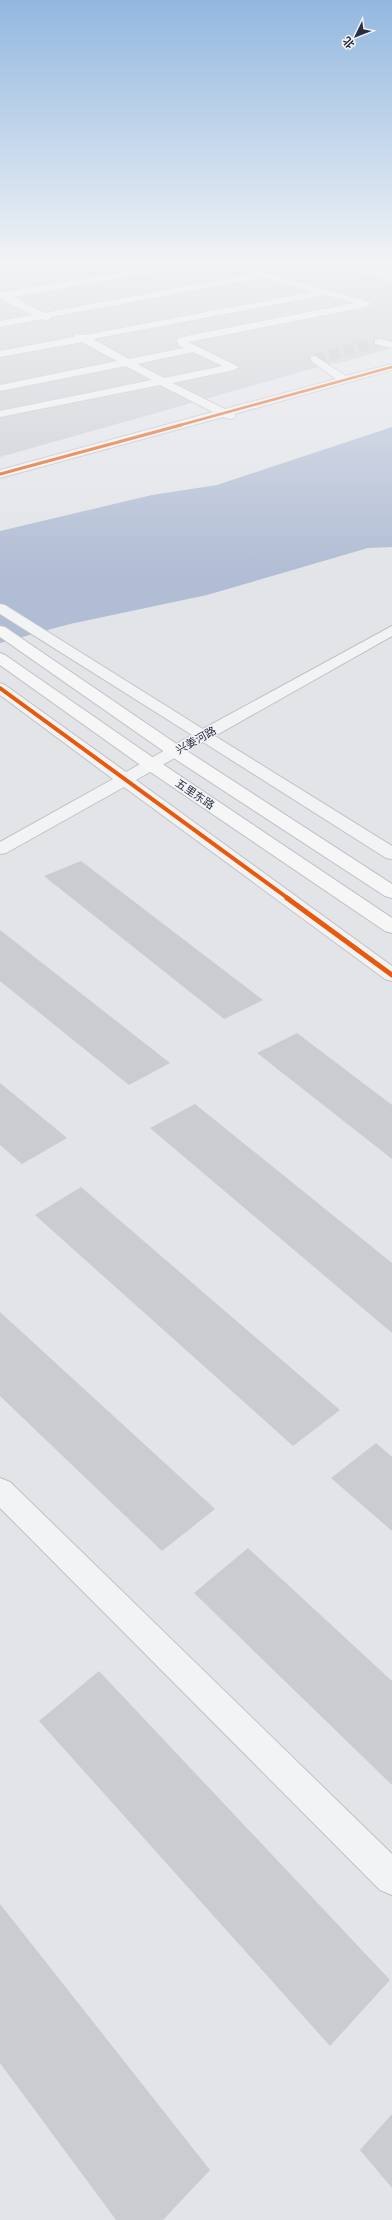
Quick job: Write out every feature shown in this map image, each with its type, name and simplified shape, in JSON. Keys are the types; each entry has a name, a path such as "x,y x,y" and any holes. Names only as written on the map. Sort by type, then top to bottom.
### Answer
{"main road":[{"name":"五里东路","path":"0,630 175,751 392,892"},
{"name":"五里东路","path":"1,659 152,765 392,927"}],"street":[{"path":"0,388 110,366"},
{"path":"134,366 235,418"},
{"path":"0,414 233,366"},
{"path":"324,366 344,380"},
{"path":"0,474 392,367"},
{"path":"0,482 392,376"},
{"path":"0,608 392,854"},
{"name":"兴姜河路","path":"0,849 392,630"},
{"path":"0,688 392,975"},
{"path":"0,1490 392,1878"}],"water":[{"path":"392,427 392,547 368,548 207,595 70,624 0,643 0,531 152,495 217,485"}],"building":[{"path":"0,366 324,366 0,457"},
{"path":"81,861 263,1000 224,1019 44,876"},
{"path":"0,930 170,1063 129,1085 0,981"},
{"path":"297,1033 392,1105 392,1159 257,1053"},
{"path":"0,1083 67,1138 22,1164 0,1145"},
{"path":"195,1104 392,1263 392,1333 150,1128"},
{"path":"81,1187 340,1410 293,1446 35,1215"},
{"path":"0,1312 215,1509 162,1551 0,1396"},
{"path":"376,1443 392,1457 392,1531 331,1478"},
{"path":"248,1548 392,1681 392,1785 194,1593"},
{"path":"99,1671 390,1980 330,2046 39,1721"},
{"path":"0,1904 210,2170 163,2220 116,2220 0,2063"},
{"path":"392,2114 392,2188 360,2150"}],"cycle path":[{"path":"0,474 392,367"},
{"path":"0,688 392,975"}]}
